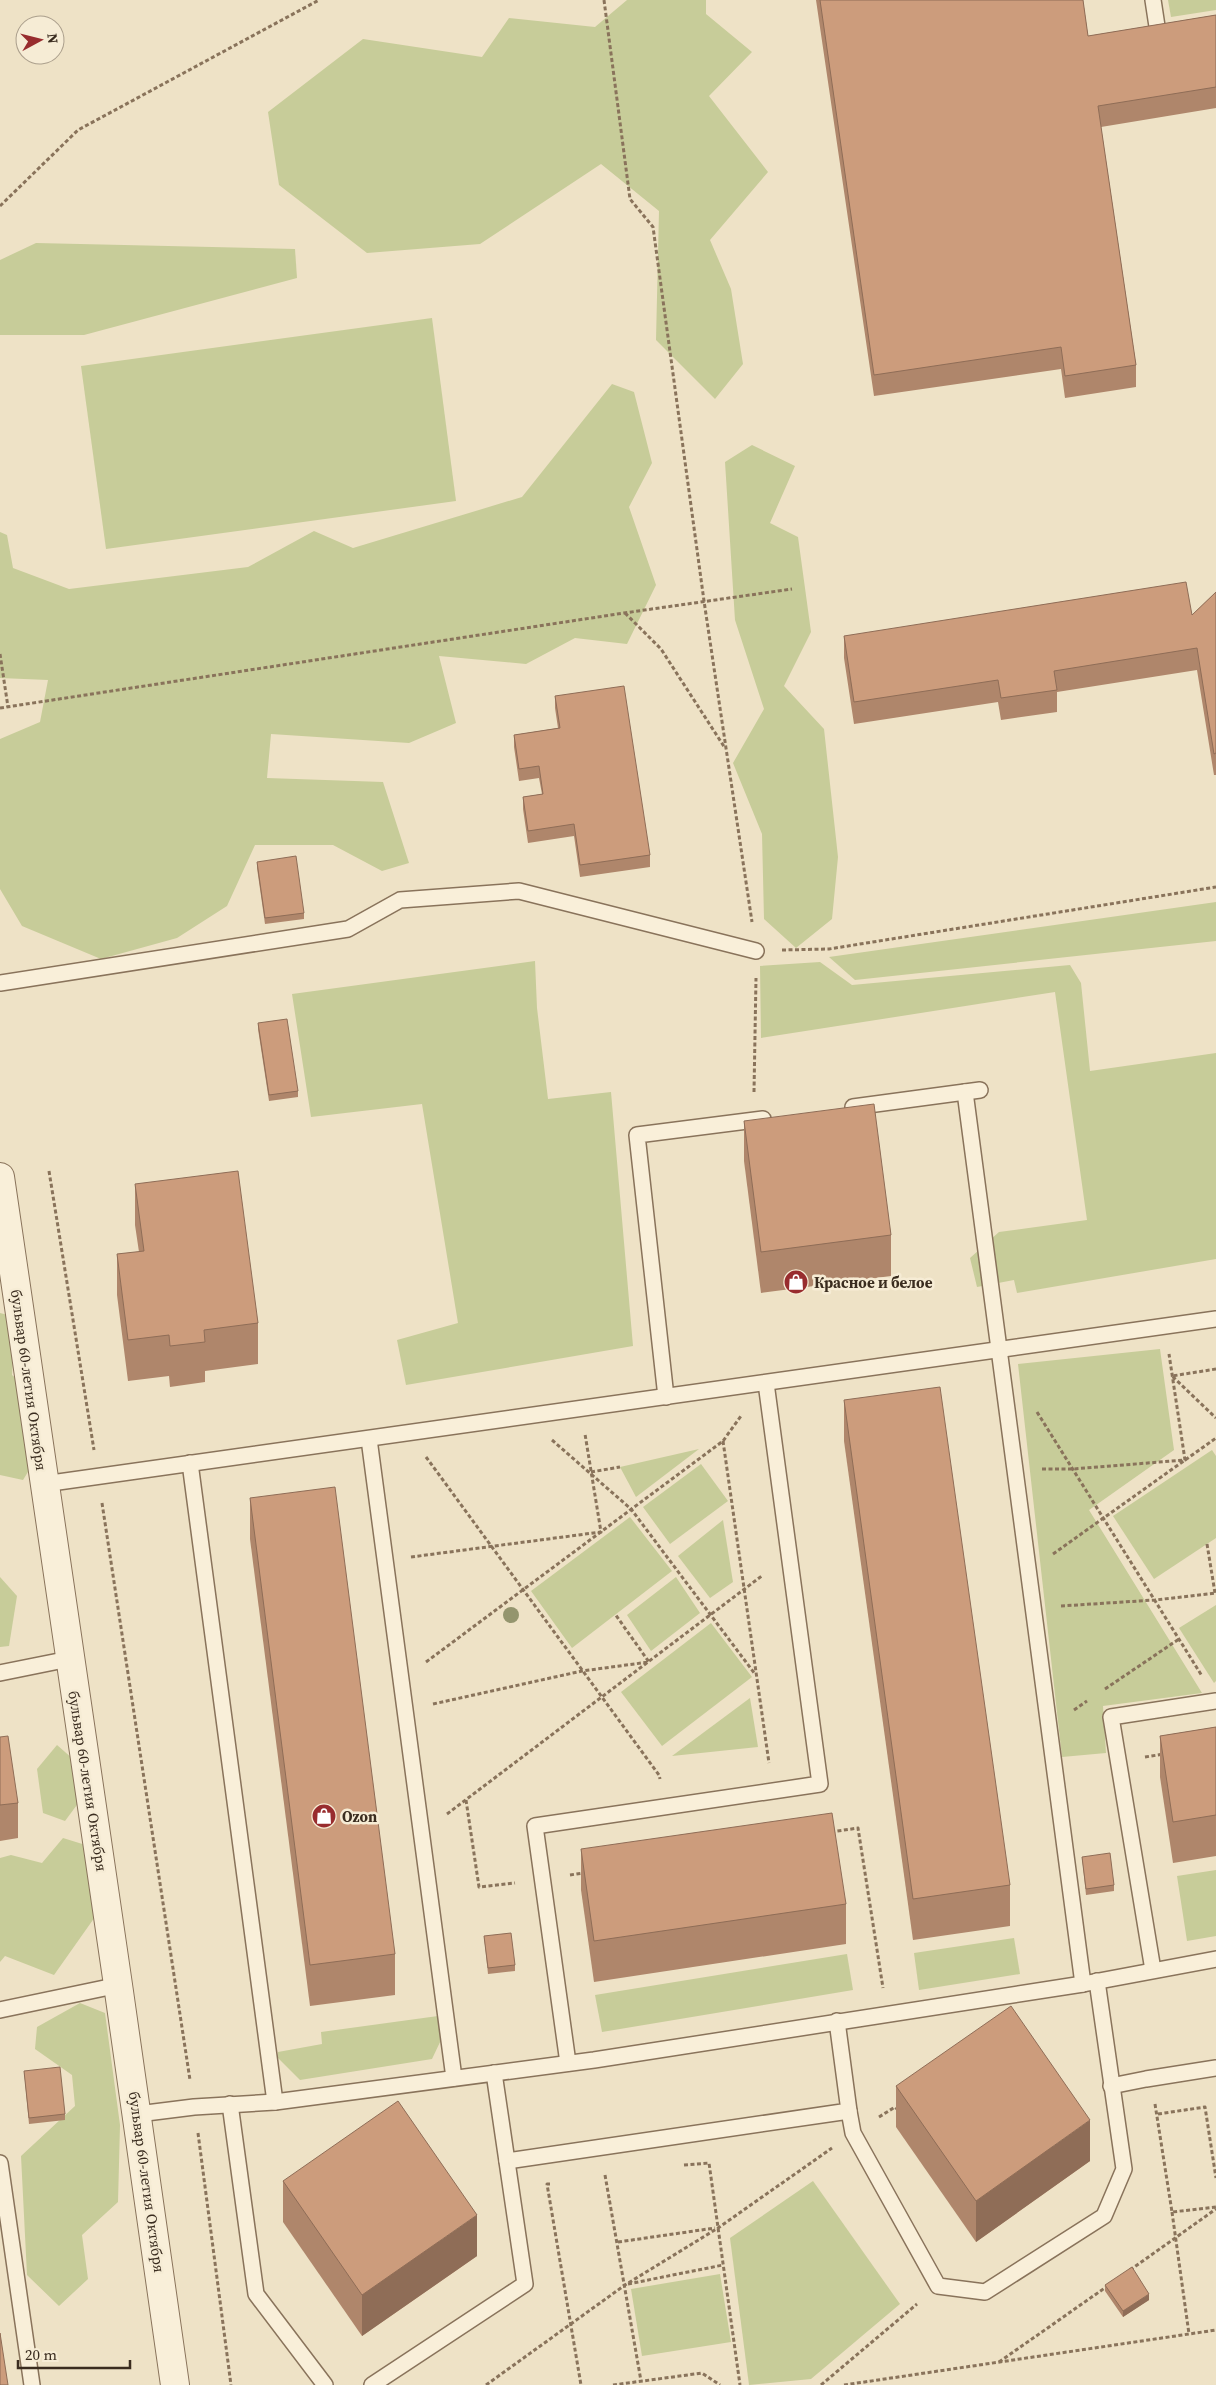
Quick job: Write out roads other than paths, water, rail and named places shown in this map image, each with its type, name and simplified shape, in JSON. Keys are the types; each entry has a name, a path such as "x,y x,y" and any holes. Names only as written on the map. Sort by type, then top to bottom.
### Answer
{"street":[{"name":"бульвар 60-летия Октября","path":"0,1178 69,1660 120,1985 175,2385"}],"lane":[{"path":"1153,0 1160,47"},
{"path":"0,983 348,929 400,900 519,891 756,950"},
{"path":"837,2021 853,2133 938,2286 986,2292 1104,2216 1124,2169 1111,2086 1090,1982 1048,1727 998,1350 972,1091 840,1109"},
{"path":"666,1397 637,1135 773,1118"},
{"path":"44,1484 1216,1319"},
{"path":"568,2063 535,1826 820,1784 766,1383"},
{"path":"369,1439 454,2078"},
{"path":"190,1464 275,2102"},
{"path":"0,1673 69,1660"},
{"path":"1153,1970 1111,1717 1216,1701"},
{"path":"138,2114 194,2107 275,2102 568,2063 837,2021 888,2016 1216,1959"},
{"path":"0,2010 120,1985"},
{"path":"1111,2086 1146,2078 1216,2068"},
{"path":"372,2385 525,2284 494,2073"},
{"path":"230,2104 256,2294 325,2385"},
{"path":"507,2161 849,2112"},
{"path":"0,2163 32,2385"}],"place":[{"name":"Красное и белое","path":"796,1282"},
{"name":"Ozon","path":"324,1816"}]}
